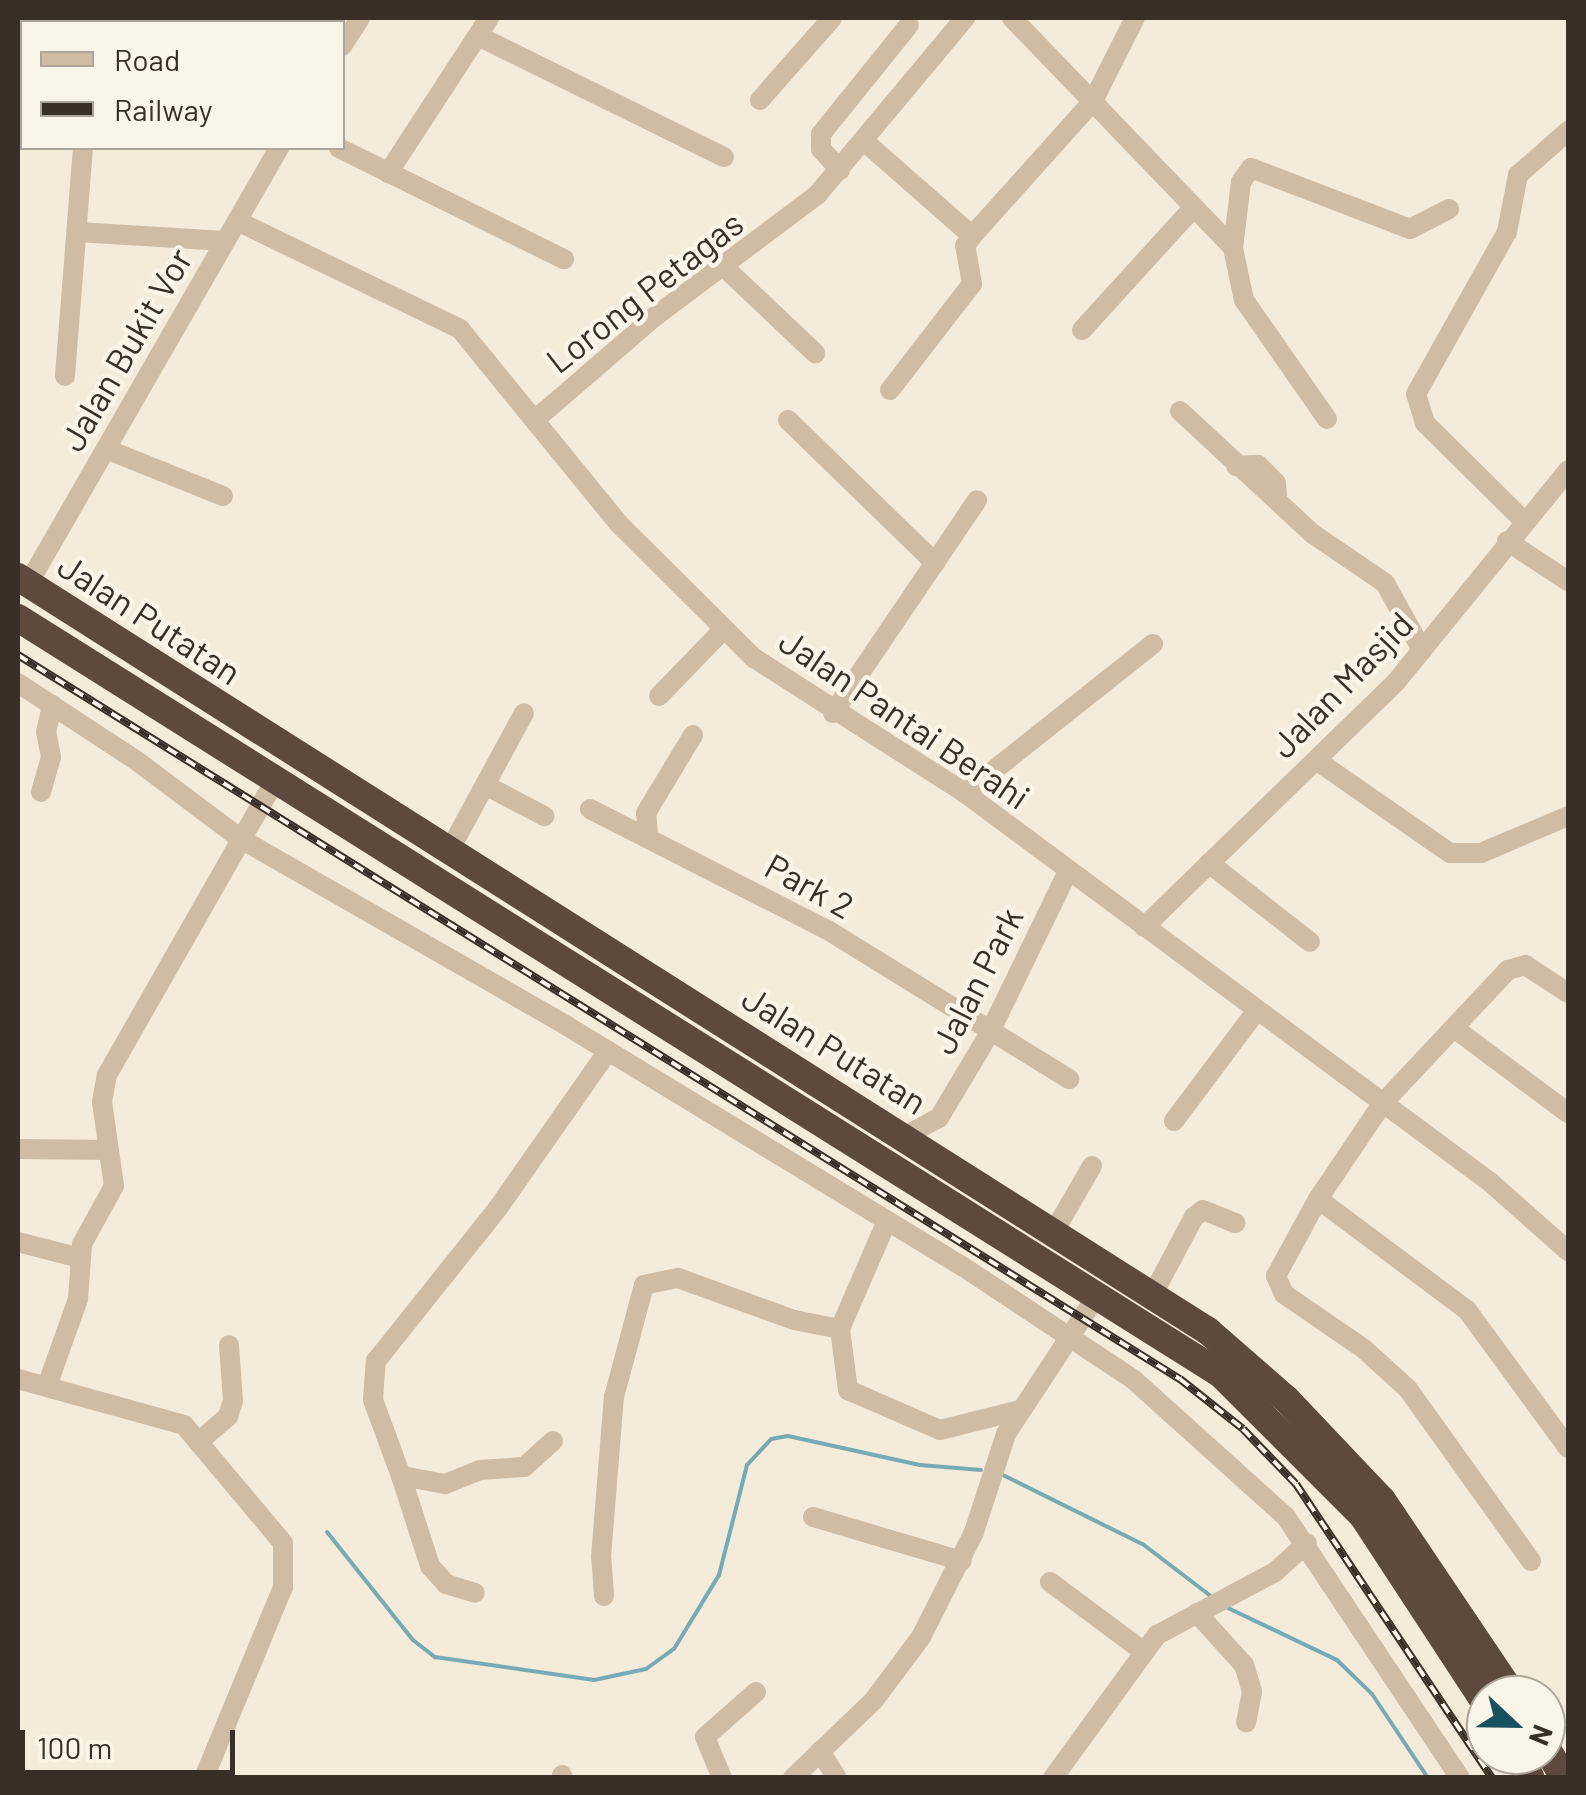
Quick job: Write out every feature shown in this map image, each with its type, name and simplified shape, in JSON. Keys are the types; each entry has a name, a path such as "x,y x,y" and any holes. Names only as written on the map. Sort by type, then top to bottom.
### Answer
{"highway":[{"name":"Jalan Putatan","path":"23,581 448,853 1153,1294 1248,1365 1372,1488 1498,1675"},
{"name":"Jalan Putatan","path":"18,618 274,784 1221,1374 1323,1470 1386,1545 1468,1675"},
{"path":"337,822 354,793"}],"street":[{"path":"345,41 360,18"},
{"path":"760,100 832,18"},
{"name":"Lorong Petagas","path":"536,419 723,266 794,216 840,170 964,18"},
{"path":"1012,18 1192,209 1234,248"},
{"path":"890,390 972,284 965,246 1093,101 1135,18"},
{"path":"840,170 821,149 821,134 905,21 938,48"},
{"path":"388,173 483,27 724,157"},
{"path":"1525,522 1424,422 1416,394 1513,214 1518,175 1568,131"},
{"path":"864,141 972,236"},
{"path":"65,376 83,150"},
{"name":"Jalan Bukit Vor","path":"23,581 106,449 278,150"},
{"path":"343,150 564,258"},
{"path":"1327,420 1252,316 1234,248 1241,182 1251,168 1410,229 1449,209"},
{"path":"1082,330 1192,209"},
{"name":"Jalan Pantai Berahi","path":"237,221 460,329 618,523 722,631 833,713 965,793 1508,1196 1568,1251"},
{"path":"78,232 225,241"},
{"path":"723,266 814,352"},
{"path":"1180,410 1236,466 1258,466 1279,488 1276,502 1385,583 1422,650"},
{"path":"788,420 935,563"},
{"path":"106,449 223,496"},
{"name":"Jalan Masjid","path":"1144,927 1316,760 1422,650 1568,470"},
{"path":"833,713 978,500"},
{"path":"1508,542 1568,580"},
{"path":"658,696 722,631"},
{"path":"965,793 1153,644"},
{"path":"18,684 240,840 608,1051 886,1223 1168,1407 1307,1543 1460,1778"},
{"path":"41,792 51,757 46,732 52,705"},
{"path":"448,853 524,713"},
{"path":"648,834 646,813 693,735"},
{"path":"1316,760 1419,838 1450,853 1481,853 1568,816"},
{"path":"47,1386 78,1298 80,1258 90,1225 111,1200 102,1102 106,1074 274,784"},
{"path":"484,785 544,816"},
{"name":"Park 2","path":"590,810 648,834 826,929 989,1034 1069,1079"},
{"path":"1209,863 1310,942"},
{"name":"Jalan Park","path":"938,1118 989,1034 1068,871"},
{"path":"1530,1561 1395,1376 1278,1288 1278,1270 1318,1199 1382,1104 1518,964 1568,993"},
{"path":"1174,1121 1256,1010"},
{"path":"1454,1028 1568,1114"},
{"path":"475,1593 437,1577 373,1400 376,1361 498,1208 608,1051"},
{"path":"904,1136 938,1118 938,1156"},
{"path":"18,1149 108,1150"},
{"path":"1055,1230 1092,1166"},
{"path":"1318,1199 1467,1310 1568,1448"},
{"path":"1153,1294 1194,1217 1203,1210 1236,1223"},
{"path":"886,1223 840,1329 848,1390 888,1412 940,1430 1020,1410"},
{"path":"18,1242 80,1258"},
{"path":"604,1596 600,1557 614,1397 644,1285 678,1278 794,1320 840,1329"},
{"path":"793,1778 900,1668 962,1561 1020,1410 1098,1294"},
{"path":"202,1439 228,1416 234,1401 229,1346"},
{"path":"18,1379 176,1422 202,1439 268,1518 287,1563 284,1587 204,1778"},
{"path":"402,1476 445,1484 480,1470 524,1468 553,1441"},
{"path":"813,1516 962,1561"},
{"path":"1053,1778 1143,1651 1166,1626 1275,1572 1307,1543"},
{"path":"1050,1582 1143,1651"},
{"path":"1197,1613 1244,1665 1252,1692 1246,1722"},
{"path":"722,1778 705,1737 756,1692"},
{"path":"820,1752 837,1778"}],"waterway":[{"path":"327,1532 413,1640 435,1657 594,1680 646,1669 674,1649 719,1575 747,1465 771,1439 788,1436 920,1465 981,1470"},
{"path":"1003,1475 1144,1545 1212,1597"},
{"path":"1228,1608 1337,1660 1372,1694 1428,1778"}],"railway":[{"path":"18,655 1180,1379 1243,1429 1296,1484 1492,1778"}]}
